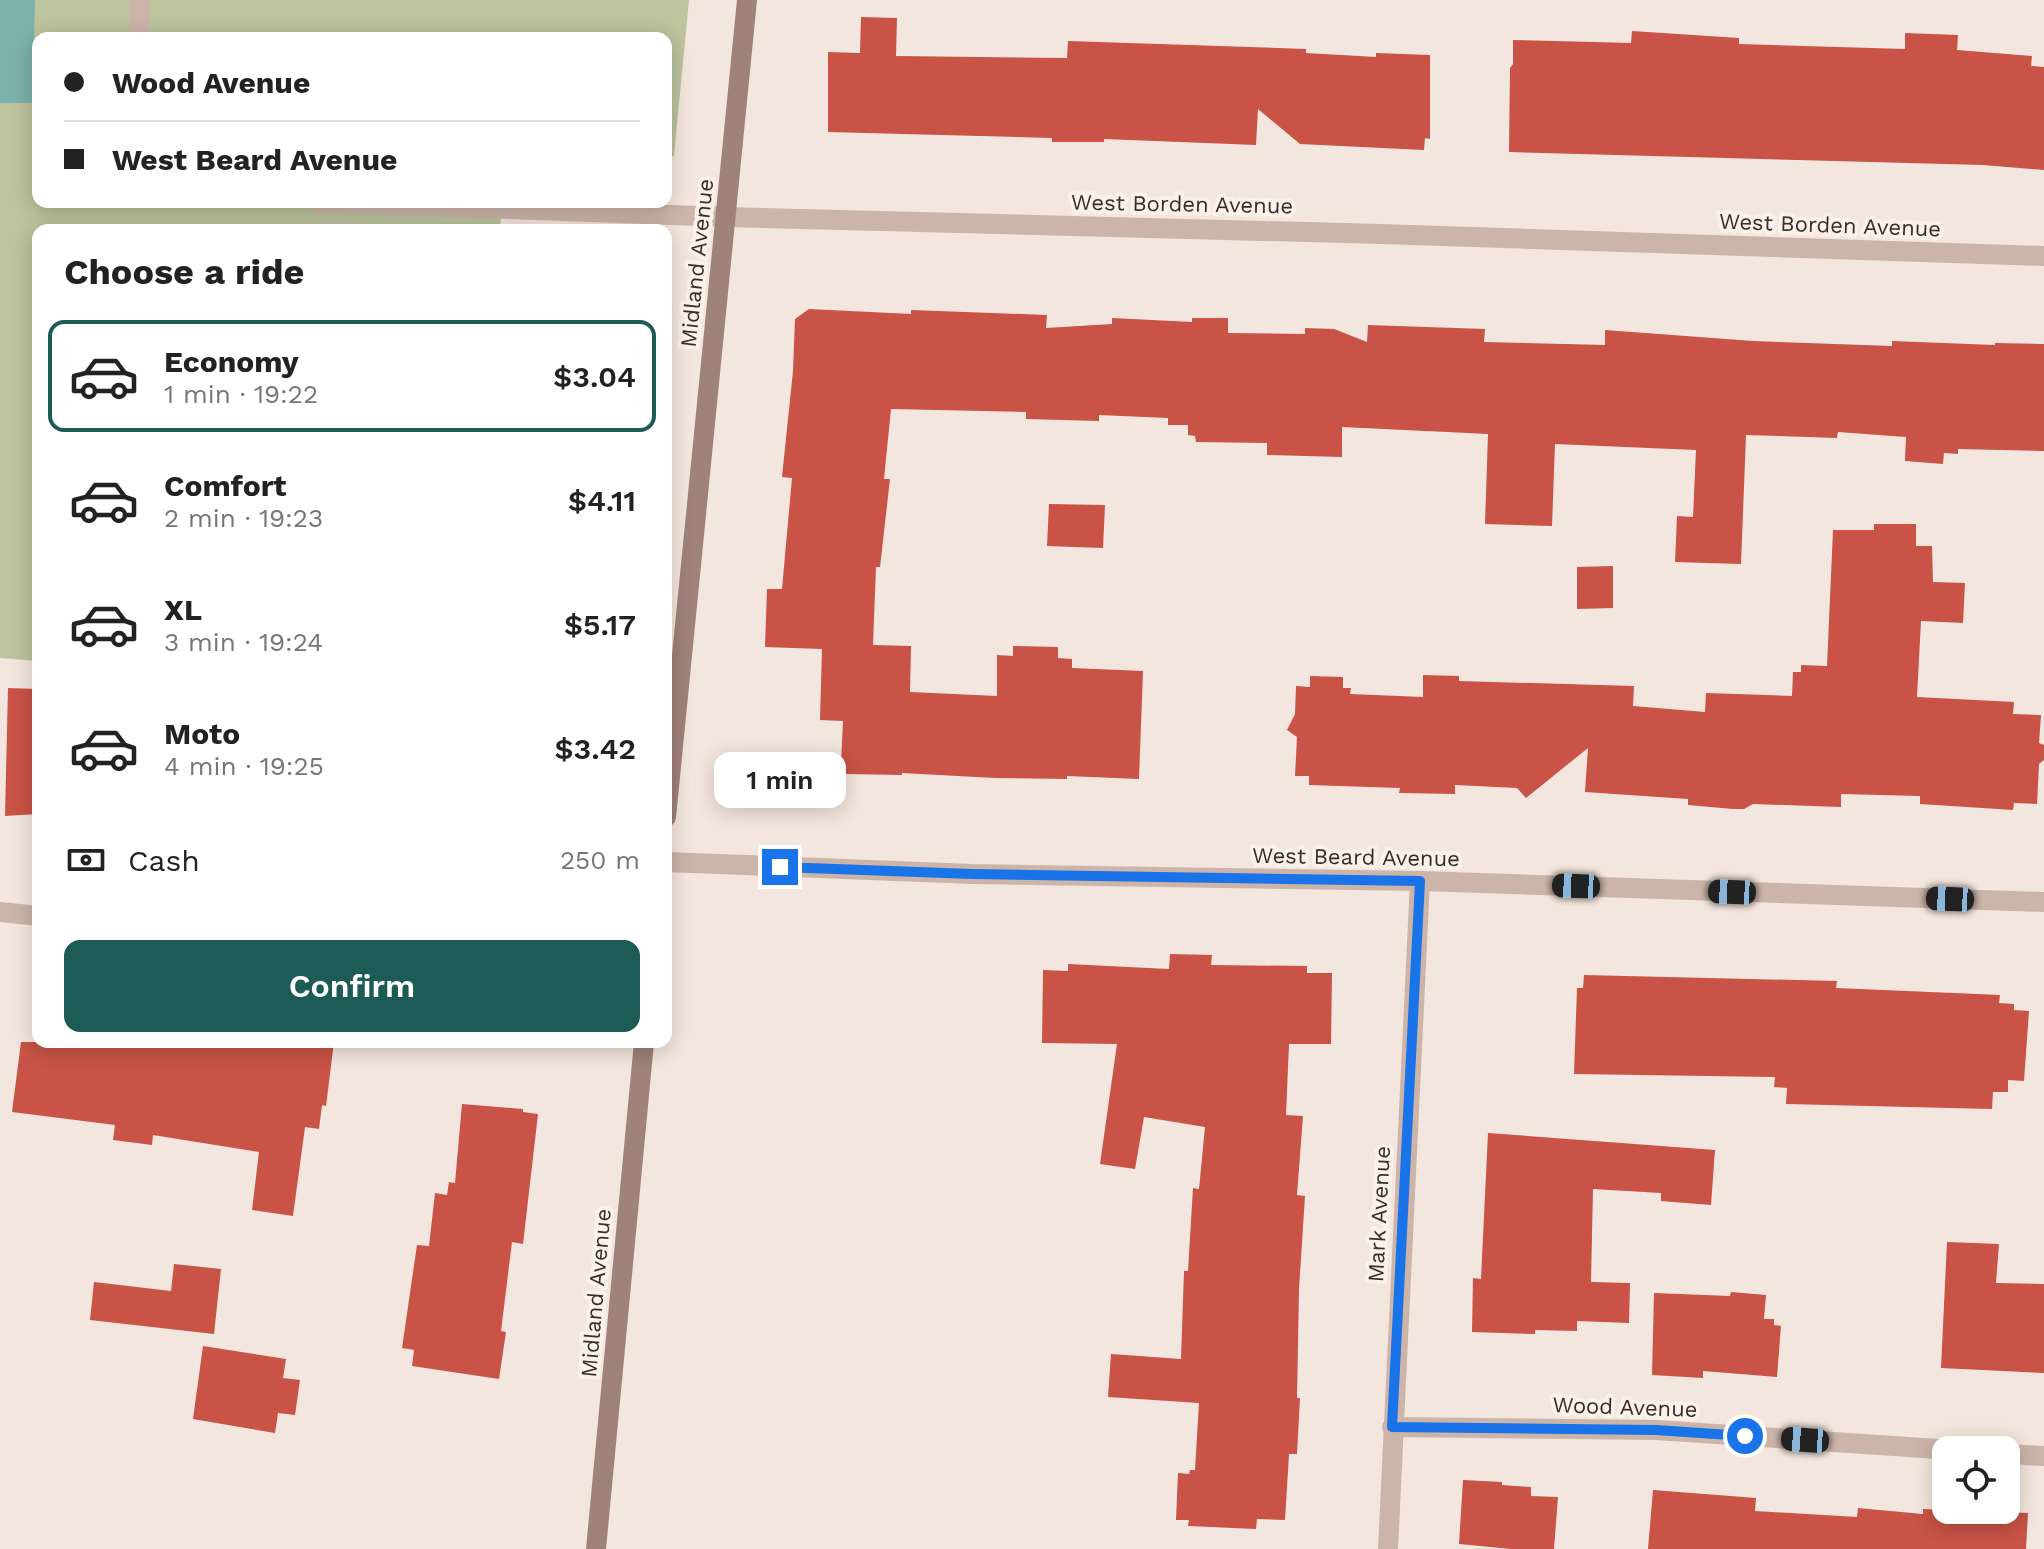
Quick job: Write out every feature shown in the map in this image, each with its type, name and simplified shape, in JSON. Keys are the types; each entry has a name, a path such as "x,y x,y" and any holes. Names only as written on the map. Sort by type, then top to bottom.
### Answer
{"street":[{"path":"139,32 140,0"},
{"name":"Midland Avenue","path":"672,757 747,0"},
{"name":"West Borden Avenue","path":"481,208 2044,256"},
{"name":"West Beard Avenue","path":"672,862 972,874 1420,881 2044,902"},
{"name":"Mark Avenue","path":"1388,1549 1420,881"},
{"path":"0,912 32,915"},
{"name":"Midland Avenue","path":"596,1549 643,1048"},
{"name":"Wood Avenue","path":"1392,1427 1656,1430 1932,1449"},
{"path":"2020,1455 2044,1456"}],"green space":[{"path":"0,0 689,0 674,156 672,32 32,32 32,208 502,208 500,224 32,224 32,661 0,658"}],"water":[{"path":"0,0 35,0 32,103 0,103"}],"building":[{"path":"861,17 897,18 896,56 1067,58 1068,41 1306,49 1306,53 1376,57 1376,53 1430,55 1430,139 1425,138 1424,150 1300,144 1258,109 1256,145 1104,139 1104,142 1052,142 1052,138 828,132 828,52 860,53"},
{"path":"1632,31 1739,38 1739,44 1905,49 1905,33 1958,35 1957,50 2032,56 2031,66 2044,67 2044,170 1983,165 1509,152 1513,40 1631,43"},
{"path":"809,309 911,314 911,310 1047,315 1046,328 1112,324 1112,318 1192,322 1192,318 1228,318 1228,333 1305,334 1305,328 1334,329 1367,342 1368,325 1485,329 1484,342 1605,345 1605,330 1753,341 1892,346 1892,341 2044,344 2044,451 1958,449 1958,454 1944,453 1943,464 1905,461 1906,437 1838,432 1837,438 1746,435 1741,564 1675,562 1677,516 1693,517 1696,450 1555,444 1552,526 1485,524 1488,434 1342,427 1342,457 1267,455 1267,443 1196,442 1195,436 1188,435 1188,425 1168,425 1168,418 1099,415 1099,421 1026,419 1026,412 891,409 884,479 890,479 880,567 876,567 873,645 911,646 910,692 997,696 997,655 1013,656 1013,646 1058,647 1058,658 1072,659 1072,668 1143,671 1139,779 845,774 845,763 841,763 843,721 820,720 822,649 765,647 767,589 782,589 792,478 782,477 795,319"},
{"path":"1049,504 1105,505 1103,548 1047,546"},
{"path":"1874,524 1916,524 1916,546 1932,546 1933,582 1965,583 1963,623 1921,621 1917,697 2014,702 2013,714 2041,715 2039,743 2044,745 2044,760 2039,764 2037,804 2014,803 2013,810 1920,804 1920,796 1841,794 1841,807 1753,804 1744,809 1733,809 1688,805 1688,799 1585,792 1588,748 1526,798 1517,788 1455,785 1455,794 1399,793 1400,788 1309,785 1309,776 1295,776 1297,737 1287,730 1295,714 1296,686 1310,687 1310,676 1343,677 1343,688 1351,688 1350,694 1423,697 1423,675 1459,676 1459,681 1634,686 1633,706 1705,712 1706,693 1792,696 1793,672 1801,672 1801,665 1827,666 1833,530 1874,530"},
{"path":"1613,566 1613,608 1577,609 1577,567"},
{"path":"8,688 32,689 32,814 5,816"},
{"path":"1170,954 1212,955 1211,965 1307,966 1307,973 1332,973 1331,1044 1289,1044 1286,1115 1303,1116 1297,1195 1305,1196 1299,1289 1297,1454 1289,1454 1285,1520 1257,1519 1256,1529 1188,1526 1189,1520 1176,1520 1178,1473 1189,1474 1190,1470 1195,1470 1199,1403 1108,1397 1111,1354 1181,1359 1184,1271 1188,1271 1193,1188 1199,1189 1205,1127 1144,1117 1135,1169 1100,1164 1117,1044 1042,1043 1043,970 1068,971 1068,964 1169,969"},
{"path":"1584,975 1837,981 1836,988 2000,995 1999,1003 2014,1004 2014,1010 2029,1011 2024,1081 2008,1080 2008,1092 1993,1092 1992,1109 1786,1104 1787,1088 1774,1087 1775,1077 1574,1074 1577,988 1583,988"},
{"path":"21,1042 32,1042 32,1048 333,1048 326,1106 322,1105 319,1129 305,1127 293,1216 252,1210 259,1152 153,1135 152,1145 113,1140 115,1125 12,1112"},
{"path":"462,1104 523,1109 523,1112 538,1114 523,1244 512,1242 501,1331 506,1332 499,1379 412,1366 414,1350 402,1348 417,1245 429,1246 435,1193 447,1195 449,1182 455,1183"},
{"path":"1488,1133 1715,1150 1711,1205 1661,1201 1661,1193 1593,1189 1591,1282 1630,1283 1629,1323 1577,1321 1577,1331 1535,1330 1535,1334 1472,1332 1473,1278 1481,1279"},
{"path":"1947,1242 1999,1244 1996,1283 2044,1284 2044,1373 1941,1368"},
{"path":"174,1264 221,1269 214,1334 90,1320 94,1282 171,1291"},
{"path":"1731,1292 1766,1295 1764,1319 1774,1319 1774,1325 1781,1326 1777,1377 1703,1371 1703,1378 1652,1375 1654,1293 1730,1296"},
{"path":"203,1346 286,1359 283,1378 300,1380 295,1415 278,1413 275,1433 193,1419"},
{"path":"1463,1480 1531,1487 1531,1496 1558,1497 1554,1549 1459,1544"},
{"path":"1653,1490 1756,1498 1755,1511 1857,1517 1858,1508 1923,1514 1923,1509 1932,1509 1932,1524 2020,1524 2020,1513 2028,1513 2026,1549 1648,1549"}],"route":[{"path":"780,867 972,874 1420,881 1392,1427 1656,1430 1745,1436"}]}
